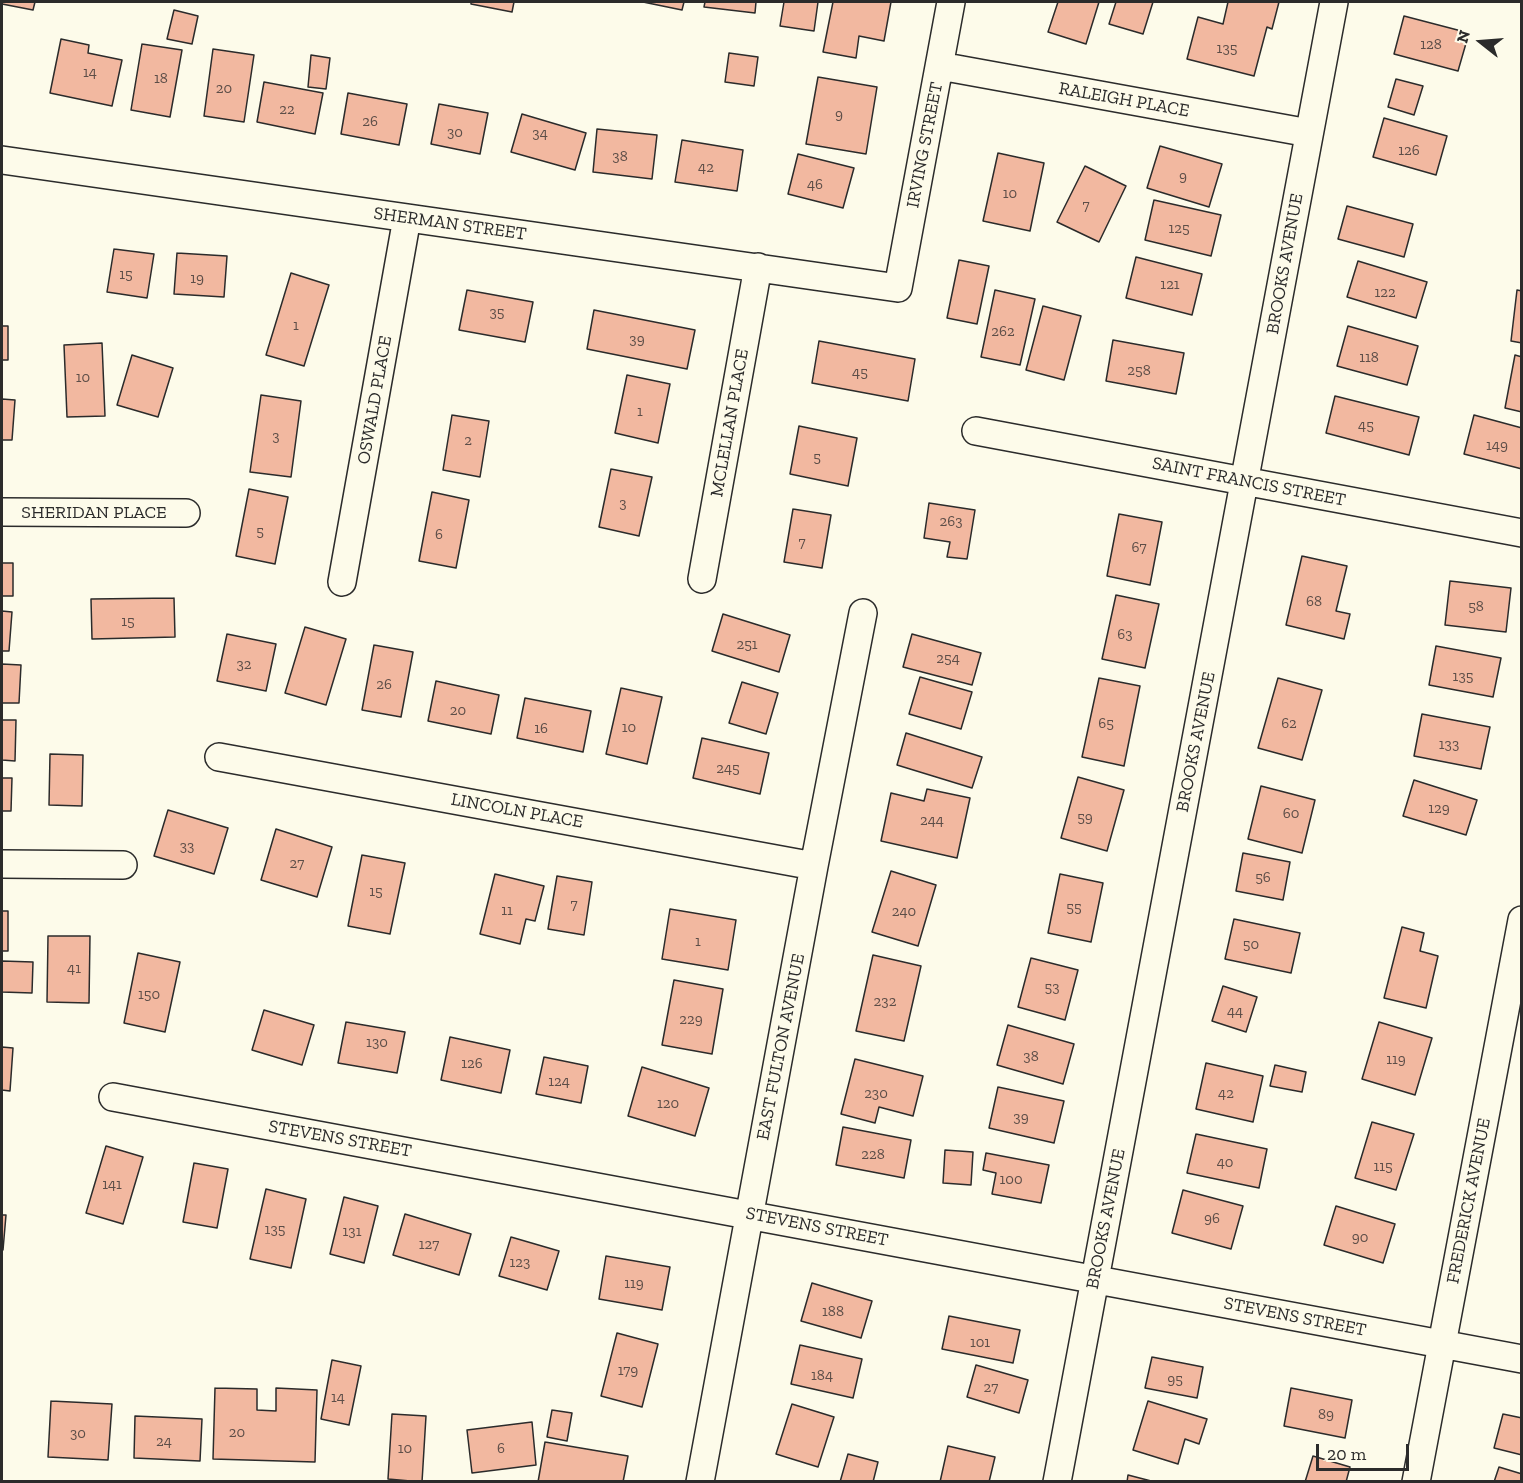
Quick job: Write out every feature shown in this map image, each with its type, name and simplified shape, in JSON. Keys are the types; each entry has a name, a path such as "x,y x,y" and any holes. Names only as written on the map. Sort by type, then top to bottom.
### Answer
{"street":[{"name":"IRVING STREET","path":"898,288 951,2"},
{"name":"BROOKS AVENUE","path":"1057,1482 1334,2"},
{"name":"RALEIGH PLACE","path":"940,66 1309,134"},
{"name":"SHERMAN STREET","path":"2,160 898,288"},
{"name":"OSWALD PLACE","path":"342,582 407,218"},
{"name":"MCLELLAN PLACE","path":"702,579 758,267"},
{"name":"SAINT FRANCIS STREET","path":"976,431 1521,533"},
{"name":"SHERIDAN PLACE","path":"2,512 186,513"},
{"name":"EAST FULTON AVENUE","path":"700,1482 863,613"},
{"name":"LINCOLN PLACE","path":"219,757 814,866"},
{"path":"2,864 123,865"},
{"name":"FREDERICK AVENUE","path":"1416,1482 1521,920"},
{"name":"STEVENS STREET","path":"113,1097 1521,1359"}],"building":[{"path":"2,2 35,2 33,10 2,4"},
{"path":"471,2 514,2 512,12 471,4"},
{"path":"643,2 684,2 682,10"},
{"path":"705,2 756,2 755,13 704,7"},
{"path":"784,2 818,2 814,31 780,26"},
{"path":"833,2 891,2 884,41 859,36 856,58 823,52"},
{"path":"1058,2 1099,2 1086,44 1048,32"},
{"path":"1116,2 1153,2 1143,34 1109,24"},
{"path":"1228,2 1279,2 1272,29 1267,27 1254,76 1187,59 1198,17 1223,24"},
{"path":"174,10 198,16 192,44 167,39"},
{"path":"1404,16 1469,33 1458,71 1394,54"},
{"path":"61,39 89,45 88,53 122,60 112,106 50,93"},
{"path":"142,44 182,50 170,117 131,110"},
{"path":"213,49 254,55 244,122 204,116"},
{"path":"729,53 758,57 754,86 725,82"},
{"path":"311,55 330,58 326,89 308,87"},
{"path":"818,77 877,87 866,154 806,144"},
{"path":"1396,79 1423,86 1414,115 1388,107"},
{"path":"264,82 323,93 315,134 257,122"},
{"path":"348,93 407,104 399,145 341,134"},
{"path":"439,104 488,113 480,154 431,144"},
{"path":"522,114 586,133 575,170 511,152"},
{"path":"1384,118 1447,136 1436,175 1373,157"},
{"path":"597,129 657,135 652,179 593,172"},
{"path":"682,140 743,150 737,191 675,182"},
{"path":"1160,146 1222,164 1209,207 1147,188"},
{"path":"998,153 1044,163 1030,231 983,221"},
{"path":"798,154 854,168 843,208 788,194"},
{"path":"1085,166 1126,186 1099,242 1057,222"},
{"path":"1154,200 1221,215 1211,256 1145,240"},
{"path":"1347,206 1413,224 1404,257 1338,239"},
{"path":"114,249 154,254 147,298 107,292"},
{"path":"177,253 227,256 224,297 174,294"},
{"path":"1136,257 1202,274 1192,315 1126,298"},
{"path":"959,260 989,266 977,324 947,318"},
{"path":"1358,261 1427,282 1416,318 1347,297"},
{"path":"291,273 329,285 304,366 266,355"},
{"path":"467,290 533,302 525,342 459,330"},
{"path":"995,290 1035,299 1020,365 981,357"},
{"path":"1517,290 1522,291 1522,343 1511,341"},
{"path":"1043,306 1081,316 1064,380 1026,370"},
{"path":"594,310 695,330 687,369 587,349"},
{"path":"2,326 8,326 8,360 2,360"},
{"path":"1348,326 1418,346 1407,385 1337,366"},
{"path":"1113,340 1184,353 1176,394 1106,381"},
{"path":"819,341 915,359 908,401 812,383"},
{"path":"102,343 105,416 67,417 64,345"},
{"path":"132,355 173,368 158,417 117,405"},
{"path":"1515,355 1522,357 1522,412 1505,408"},
{"path":"627,375 670,384 658,443 615,433"},
{"path":"261,395 301,401 291,477 250,472"},
{"path":"1335,396 1419,417 1409,455 1326,433"},
{"path":"2,399 15,400 12,440 2,440"},
{"path":"452,415 489,421 480,477 443,470"},
{"path":"1474,415 1522,428 1522,469 1464,454"},
{"path":"799,426 857,438 848,486 790,474"},
{"path":"611,469 652,477 639,536 599,527"},
{"path":"249,489 288,497 275,564 236,556"},
{"path":"432,492 469,500 456,568 419,561"},
{"path":"929,503 975,510 967,559 947,557 950,542 924,538"},
{"path":"793,509 831,515 822,568 784,562"},
{"path":"1119,514 1162,522 1150,585 1107,576"},
{"path":"1302,556 1347,566 1336,611 1350,614 1344,639 1286,625"},
{"path":"2,563 13,563 13,596 2,596"},
{"path":"1450,581 1511,588 1506,632 1445,625"},
{"path":"1116,595 1159,604 1145,668 1102,659"},
{"path":"174,598 175,637 92,639 91,599"},
{"path":"2,611 12,612 9,651 2,651"},
{"path":"723,614 790,635 779,672 712,651"},
{"path":"305,627 346,639 326,705 285,693"},
{"path":"227,634 276,644 266,691 217,681"},
{"path":"912,634 981,653 972,685 903,667"},
{"path":"374,645 413,652 401,717 362,710"},
{"path":"1436,646 1501,658 1493,697 1429,685"},
{"path":"2,664 21,665 19,703 2,703"},
{"path":"920,677 972,692 961,729 909,714"},
{"path":"1099,678 1140,686 1124,766 1082,757"},
{"path":"1278,678 1322,690 1302,760 1258,748"},
{"path":"436,681 499,695 491,734 428,721"},
{"path":"742,682 778,693 766,734 729,723"},
{"path":"621,688 662,697 647,764 606,754"},
{"path":"525,698 591,711 583,752 517,738"},
{"path":"1422,714 1490,727 1481,769 1414,756"},
{"path":"2,720 16,720 15,761 2,760"},
{"path":"906,733 982,757 972,788 897,765"},
{"path":"702,738 769,753 760,794 693,778"},
{"path":"50,754 83,755 82,806 49,805"},
{"path":"1078,777 1124,790 1107,851 1061,838"},
{"path":"2,778 12,778 11,811 2,811"},
{"path":"1414,780 1477,800 1466,835 1403,816"},
{"path":"1261,786 1315,800 1302,853 1248,839"},
{"path":"927,789 970,798 957,858 881,841 891,793 924,801"},
{"path":"168,810 228,828 214,874 154,856"},
{"path":"276,829 332,847 317,897 261,880"},
{"path":"1243,853 1290,862 1283,900 1236,891"},
{"path":"362,855 405,863 390,934 348,926"},
{"path":"891,871 936,885 918,946 872,932"},
{"path":"495,874 544,886 535,921 526,919 520,944 480,934"},
{"path":"1060,874 1103,883 1091,942 1048,933"},
{"path":"557,876 592,882 584,935 548,929"},
{"path":"670,909 736,920 728,970 662,959"},
{"path":"2,911 8,911 8,951 2,951"},
{"path":"1234,919 1300,933 1291,973 1225,959"},
{"path":"1402,927 1424,933 1420,951 1438,956 1426,1008 1384,998"},
{"path":"48,936 90,936 89,1003 47,1002"},
{"path":"138,953 180,962 165,1032 124,1023"},
{"path":"873,955 921,966 904,1041 856,1031"},
{"path":"1031,958 1078,970 1065,1020 1018,1007"},
{"path":"2,961 33,962 32,993 2,992"},
{"path":"674,980 723,989 712,1054 662,1045"},
{"path":"1223,986 1257,997 1246,1032 1212,1021"},
{"path":"264,1010 314,1025 302,1065 252,1050"},
{"path":"346,1022 405,1032 397,1073 338,1063"},
{"path":"1379,1022 1432,1038 1415,1095 1362,1079"},
{"path":"1008,1025 1074,1044 1063,1084 997,1065"},
{"path":"450,1037 510,1050 501,1093 441,1080"},
{"path":"2,1047 13,1048 10,1091 2,1090"},
{"path":"544,1057 588,1066 581,1103 536,1094"},
{"path":"855,1059 923,1076 913,1116 879,1107 875,1123 841,1114"},
{"path":"1206,1063 1263,1076 1253,1122 1196,1109"},
{"path":"1275,1065 1306,1072 1302,1092 1270,1086"},
{"path":"642,1067 709,1088 695,1136 628,1116"},
{"path":"998,1087 1064,1101 1054,1143 989,1128"},
{"path":"1372,1122 1414,1134 1396,1190 1355,1178"},
{"path":"843,1127 911,1140 904,1178 836,1165"},
{"path":"1196,1134 1267,1149 1259,1188 1187,1173"},
{"path":"106,1146 143,1157 123,1224 86,1213"},
{"path":"945,1150 973,1152 971,1185 943,1183"},
{"path":"986,1153 1049,1165 1041,1203 992,1194 996,1173 983,1170"},
{"path":"194,1163 228,1169 217,1228 183,1222"},
{"path":"266,1189 306,1199 291,1268 250,1259"},
{"path":"1183,1190 1243,1206 1231,1249 1172,1233"},
{"path":"344,1197 378,1206 364,1263 330,1254"},
{"path":"1336,1206 1395,1224 1383,1263 1324,1245"},
{"path":"405,1214 471,1234 459,1275 393,1255"},
{"path":"2,1215 6,1215 3,1250 2,1250"},
{"path":"511,1237 559,1251 547,1290 499,1276"},
{"path":"606,1256 670,1267 662,1310 599,1299"},
{"path":"812,1283 872,1301 861,1338 801,1321"},
{"path":"949,1316 1020,1330 1013,1363 942,1349"},
{"path":"617,1333 658,1344 642,1407 601,1396"},
{"path":"800,1345 862,1359 853,1398 791,1384"},
{"path":"1152,1357 1203,1367 1197,1398 1145,1388"},
{"path":"332,1360 361,1366 349,1425 321,1419"},
{"path":"976,1365 1028,1380 1019,1413 967,1397"},
{"path":"215,1388 257,1389 257,1410 276,1411 276,1388 317,1390 315,1462 213,1459"},
{"path":"1291,1388 1352,1400 1345,1438 1284,1426"},
{"path":"51,1401 112,1404 108,1460 48,1457"},
{"path":"1148,1401 1207,1419 1199,1444 1185,1439 1178,1464 1133,1450"},
{"path":"792,1404 834,1417 818,1467 776,1454"},
{"path":"552,1410 572,1413 567,1441 547,1437"},
{"path":"392,1414 426,1416 422,1482 388,1479"},
{"path":"1503,1414 1522,1418 1522,1455 1494,1448"},
{"path":"135,1416 202,1419 200,1461 134,1458"},
{"path":"532,1422 536,1465 472,1473 467,1430"},
{"path":"545,1442 628,1456 623,1482 538,1482"},
{"path":"948,1446 995,1457 989,1482 940,1482"},
{"path":"848,1454 878,1462 873,1482 840,1482"},
{"path":"1313,1456 1350,1467 1346,1482 1305,1482"},
{"path":"1499,1467 1522,1474 1522,1482 1494,1482"},
{"path":"1128,1475 1155,1482 1127,1482"}]}
